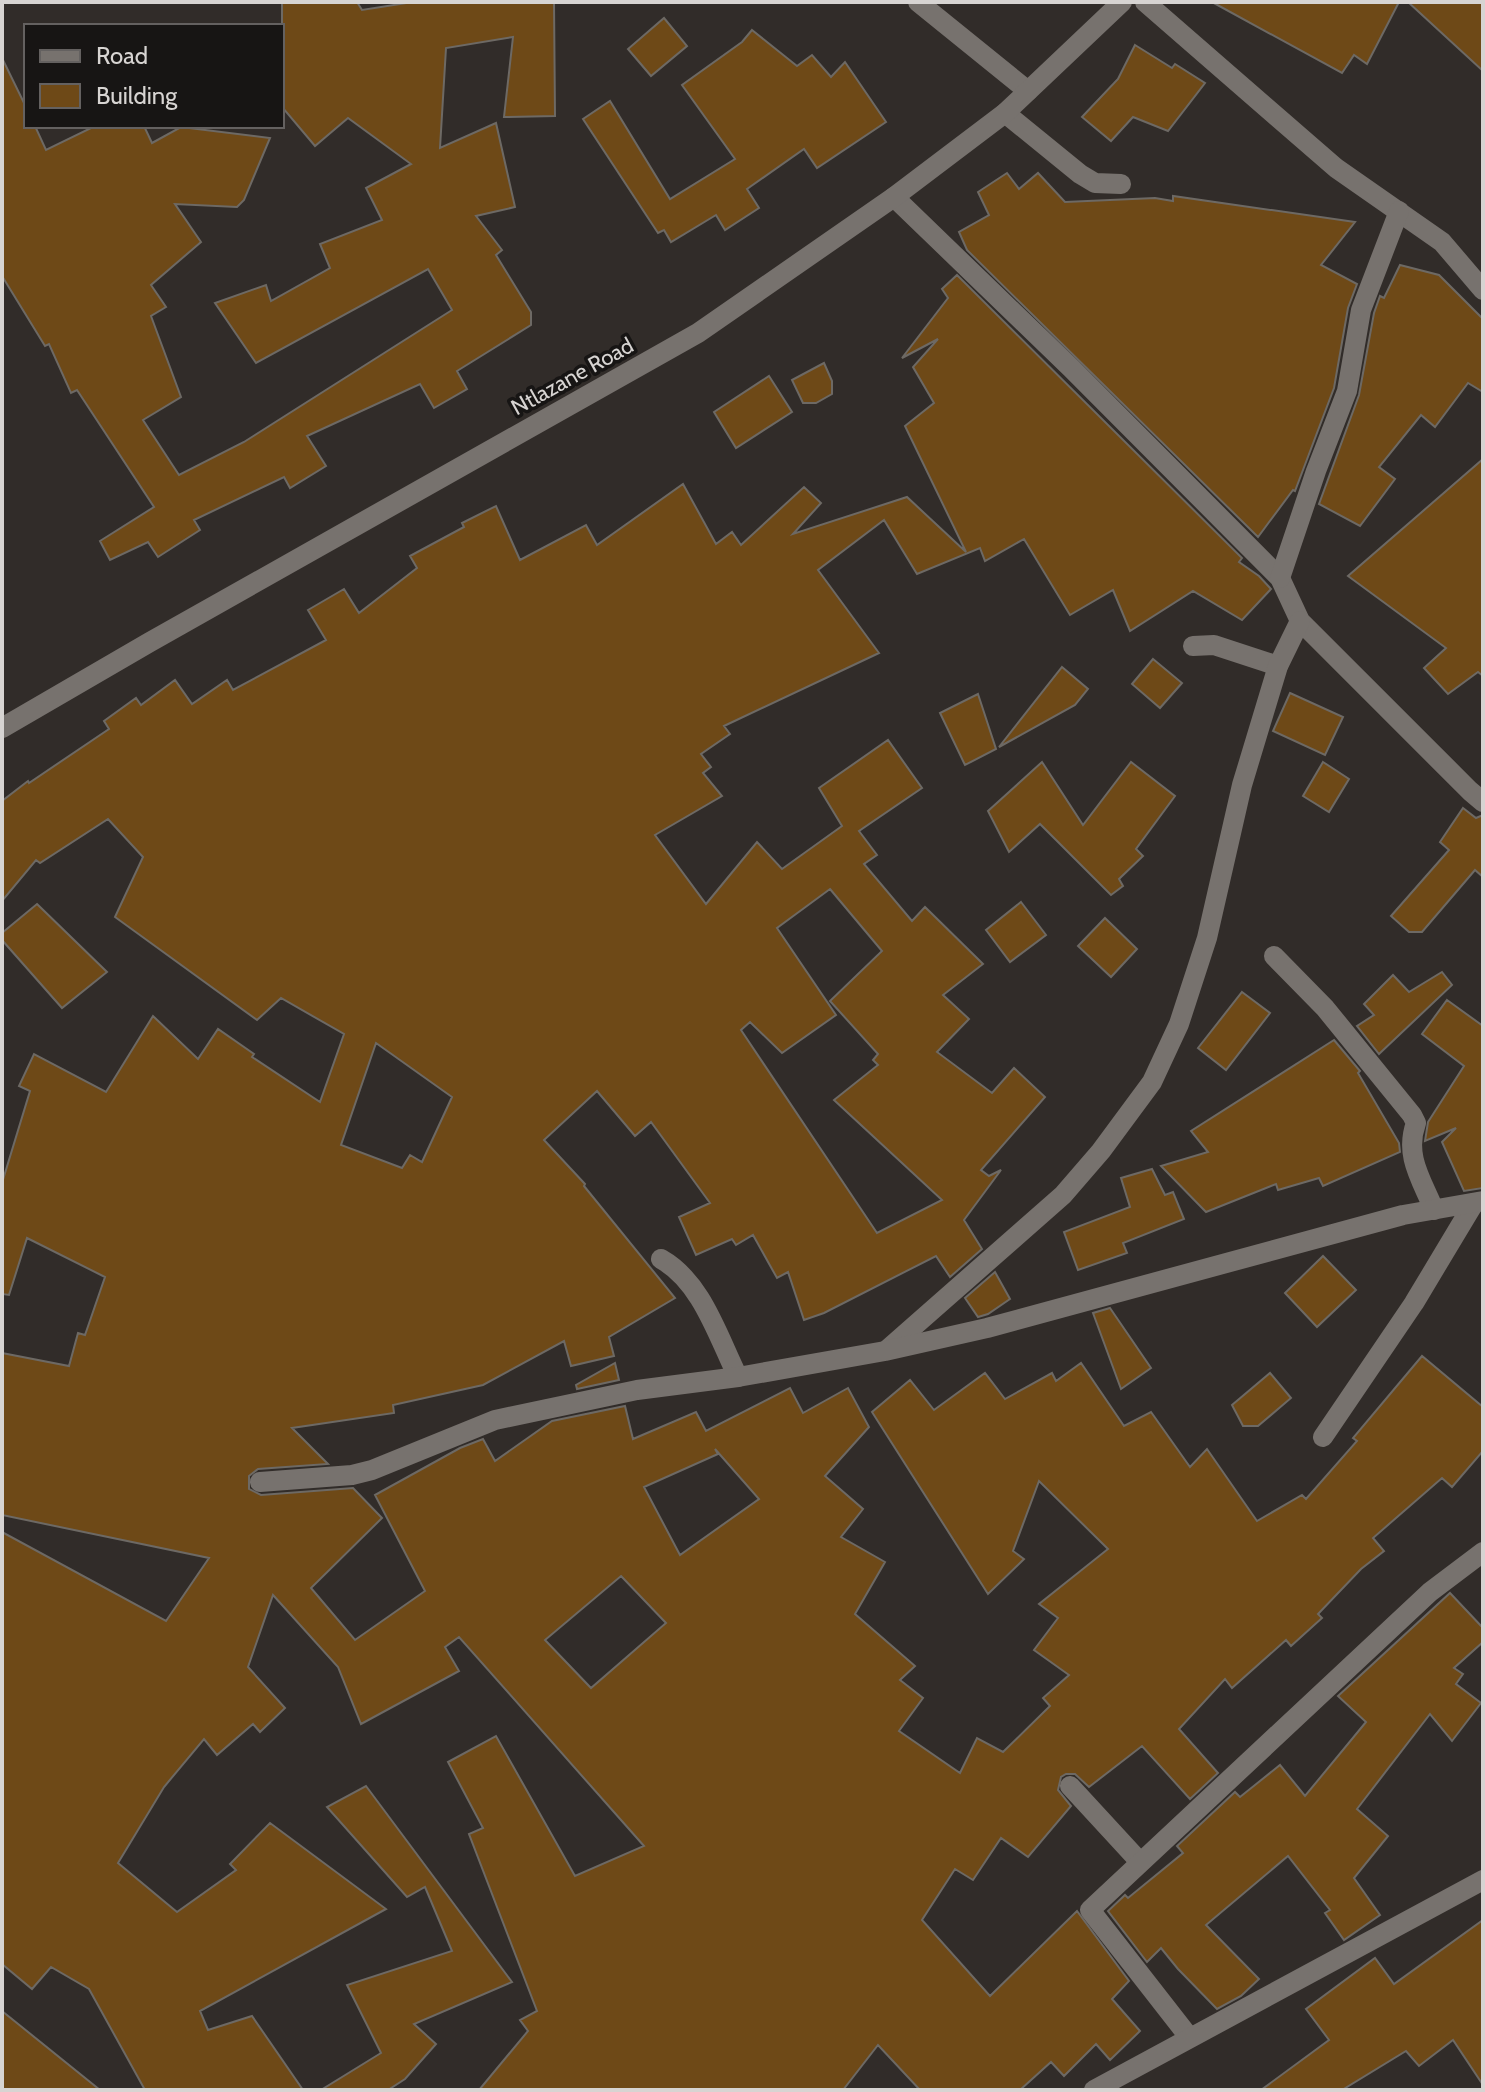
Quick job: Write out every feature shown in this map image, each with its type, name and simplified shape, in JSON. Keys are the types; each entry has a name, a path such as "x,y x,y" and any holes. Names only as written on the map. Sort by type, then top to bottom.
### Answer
{"street":[{"path":"918,2 1028,91"},
{"name":"Ntlazane Road","path":"2,728 698,333 894,197 1005,113 1122,2"},
{"path":"1145,2 1336,168 1442,242 1483,290"},
{"path":"1005,113 1080,174 1095,183 1121,184"},
{"path":"894,197 1071,368 1280,578 1300,621 1483,802"},
{"path":"1280,578 1347,391 1361,310 1399,211"},
{"path":"885,1351 1063,1195 1101,1151 1152,1082 1179,1024 1207,938 1242,785 1278,666 1300,621"},
{"path":"1193,646 1214,645 1278,666"},
{"path":"1274,956 1325,1008 1412,1115 1416,1123 1410,1146 1412,1156 1434,1210"},
{"path":"260,1482 352,1475 372,1470 495,1420 637,1390 738,1377 885,1351 987,1328 1374,1223 1479,1202"},
{"path":"1323,1437 1479,1202"},
{"path":"661,1259 675,1267 694,1289 738,1377"},
{"path":"1189,2037 1090,1910 1430,1592 1483,1552"},
{"path":"1070,1786 1140,1862"},
{"path":"1094,2090 1483,1880"}],"building":[{"path":"282,2 357,2 362,10 413,2 554,2 555,116 504,117 513,37 446,48 440,148 496,123 515,207 476,216 502,250 496,255 531,312 531,325 457,371 467,389 434,408 420,384 307,436 326,466 290,488 284,477 194,520 200,530 158,557 148,542 110,560 100,541 154,507 77,390 71,393 49,344 45,346 2,276 2,58 24,103 24,128 36,128 46,150 91,128 145,128 152,143 179,128 270,138 244,200 237,207 175,204 201,242 151,285 166,307 151,316 181,397 143,420 179,475 244,442 452,310 428,269 256,363 215,303 266,285 271,301 330,268 320,244 382,220 366,188 411,164 348,118 315,146 284,109"},
{"path":"1212,2 1399,2 1367,64 1354,55 1342,73"},
{"path":"1408,2 1483,2 1483,71"},
{"path":"664,18 687,46 651,76 628,49"},
{"path":"752,30 797,66 812,55 831,77 845,62 886,122 817,168 804,149 747,189 759,208 725,230 716,215 671,242 664,230 658,233 583,119 610,101 670,199 735,159 682,85 742,42"},
{"path":"1135,45 1172,68 1175,64 1205,83 1168,131 1133,117 1111,141 1082,117 1118,79"},
{"path":"1007,173 1019,189 1038,173 1065,202 1155,198 1173,201 1173,196 1355,222 1321,265 1357,284 1348,308 1334,388 1295,491 1258,537 967,250 959,232 989,215 978,192"},
{"path":"1400,265 1439,275 1483,319 1483,392 1468,383 1435,427 1421,415 1379,467 1395,479 1360,526 1319,504 1359,395 1374,313 1380,296 1384,298"},
{"path":"957,275 1242,558 1239,562 1271,589 1242,620 1193,591 1130,631 1113,590 1070,615 1024,539 985,561 980,548 917,574 884,520 818,570 879,653 724,726 730,734 701,754 711,767 703,773 722,796 655,835 706,904 757,842 782,869 842,826 819,788 888,740 922,788 859,831 877,855 864,864 912,921 925,907 983,964 943,995 969,1019 937,1052 992,1093 1014,1068 1045,1097 981,1170 989,1176 1001,1170 964,1220 982,1249 950,1277 936,1256 824,1313 804,1320 788,1272 777,1278 753,1235 736,1245 732,1239 696,1255 679,1217 710,1203 651,1122 635,1136 597,1091 544,1140 585,1184 675,1298 609,1337 614,1356 571,1366 564,1341 483,1385 393,1405 394,1413 292,1428 328,1464 258,1469 249,1476 249,1489 261,1495 353,1488 382,1518 311,1588 355,1640 425,1591 375,1495 460,1448 483,1439 495,1461 552,1421 625,1406 633,1439 696,1412 706,1431 790,1388 803,1413 848,1388 869,1427 825,1476 863,1509 841,1537 885,1562 855,1614 915,1666 900,1680 923,1698 899,1731 960,1773 977,1738 1003,1752 1050,1706 1043,1698 1069,1675 1034,1650 1058,1618 1039,1604 1108,1549 1039,1481 1013,1551 1024,1559 988,1594 872,1412 910,1380 934,1410 985,1373 1005,1399 1052,1373 1056,1381 1081,1363 1124,1426 1151,1412 1190,1467 1207,1449 1257,1521 1302,1495 1306,1499 1357,1441 1353,1438 1422,1356 1483,1407 1483,1451 1452,1487 1442,1478 1373,1538 1384,1551 1361,1569 1318,1614 1322,1618 1291,1646 1286,1640 1232,1688 1225,1679 1179,1729 1218,1773 1190,1799 1142,1746 1089,1787 1075,1774 1061,1777 1058,1790 1071,1806 1028,1857 1001,1838 973,1880 955,1869 922,1920 990,1996 1077,1911 1129,1981 1112,1999 1140,2031 1110,2060 1096,2044 1064,2076 1051,2062 1020,2090 920,2090 878,2045 843,2090 479,2090 528,2031 520,2020 537,2011 469,1834 483,1828 448,1762 496,1736 575,1876 644,1846 459,1637 445,1647 459,1671 361,1724 338,1667 273,1595 248,1667 285,1708 260,1732 253,1724 217,1755 204,1739 164,1787 118,1863 177,1912 236,1870 230,1864 270,1823 386,1909 200,2011 208,2030 252,2016 303,2090 145,2090 89,1989 51,1967 32,1989 2,1964 2,1532 166,1621 209,1558 2,1515 2,1353 69,1366 78,1333 85,1335 105,1277 27,1238 9,1295 2,1294 2,1183 30,1091 19,1086 34,1054 106,1092 153,1016 198,1059 218,1029 254,1054 252,1057 320,1102 344,1034 281,998 257,1020 115,917 143,857 108,819 40,863 36,860 2,901 2,801 109,729 104,721 136,698 141,705 175,680 192,704 227,680 233,690 326,640 308,610 344,589 359,613 417,568 410,556 496,506 520,560 586,525 597,545 683,484 716,544 732,532 741,545 804,487 821,503 793,534 907,497 966,552 905,426 934,403 913,367 938,339 902,358 948,298 942,289","holes":["830,889 882,951 830,1001 878,1054 873,1060 878,1065 834,1100 942,1200 877,1233 741,1030 750,1022 782,1053 836,1015 777,928","376,1043 452,1097 422,1162 410,1155 402,1168 341,1145","715,1449 759,1499 680,1555 644,1487 718,1454","621,1576 666,1623 591,1688 545,1640"]},
{"path":"824,363 832,381 832,394 816,403 803,403 792,380"},
{"path":"769,376 792,412 736,448 714,412"},
{"path":"1483,459 1483,676 1478,672 1448,694 1424,668 1446,648 1348,576"},
{"path":"1153,659 1182,683 1160,708 1132,684"},
{"path":"1062,667 1088,689 1075,705 999,747"},
{"path":"1290,693 1343,717 1325,755 1273,731"},
{"path":"978,694 996,749 965,765 940,713"},
{"path":"1042,762 1083,825 1131,762 1175,796 1136,849 1143,856 1119,879 1123,886 1111,895 1040,824 1009,852 988,811"},
{"path":"1323,762 1349,779 1329,812 1303,796"},
{"path":"1463,808 1476,818 1483,815 1483,877 1475,870 1422,932 1409,932 1391,916 1449,850 1440,842"},
{"path":"1021,902 1046,935 1010,962 986,930"},
{"path":"37,904 107,972 62,1008 2,940 2,933"},
{"path":"1105,918 1137,949 1111,977 1078,946"},
{"path":"1442,972 1452,985 1379,1054 1357,1026 1374,1015 1364,1004 1393,975 1409,992"},
{"path":"1242,992 1270,1013 1226,1070 1198,1048"},
{"path":"1447,1000 1483,1026 1483,1188 1464,1191 1442,1142 1456,1128 1425,1141 1428,1122 1464,1066 1422,1034"},
{"path":"1334,1040 1360,1071 1358,1073 1399,1143 1400,1152 1323,1186 1319,1178 1278,1190 1276,1184 1206,1212 1161,1166 1208,1152 1191,1131"},
{"path":"1152,1169 1165,1195 1173,1192 1184,1219 1123,1243 1127,1253 1078,1270 1064,1232 1130,1207 1121,1178"},
{"path":"1323,1256 1356,1290 1317,1327 1285,1293"},
{"path":"995,1272 1010,1299 978,1317 965,1298"},
{"path":"1110,1308 1151,1368 1121,1389 1093,1313"},
{"path":"615,1363 619,1380 577,1389 576,1385"},
{"path":"1270,1373 1291,1398 1258,1426 1243,1426 1232,1405"},
{"path":"1450,1593 1483,1628 1483,1642 1454,1668 1463,1674 1456,1684 1481,1703 1452,1741 1430,1714 1357,1809 1388,1836 1354,1878 1380,1915 1344,1940 1325,1913 1330,1910 1288,1856 1206,1925 1259,1979 1241,1996 1217,2009 1161,1948 1147,1962 1108,1911 1183,1853 1177,1846 1235,1792 1240,1797 1280,1765 1305,1796 1366,1722 1338,1696"},
{"path":"366,1786 512,1982 414,2024 436,2044 405,2079 388,2090 321,2090 381,2053 347,1985 452,1951 425,1887 407,1897 327,1807"},
{"path":"1483,1920 1483,2085 1453,2040 1419,2066 1406,2051 1342,2090 1261,2090 1329,2040 1306,2009 1375,1958 1394,1984"},
{"path":"2,2011 100,2090 2,2090"}]}
